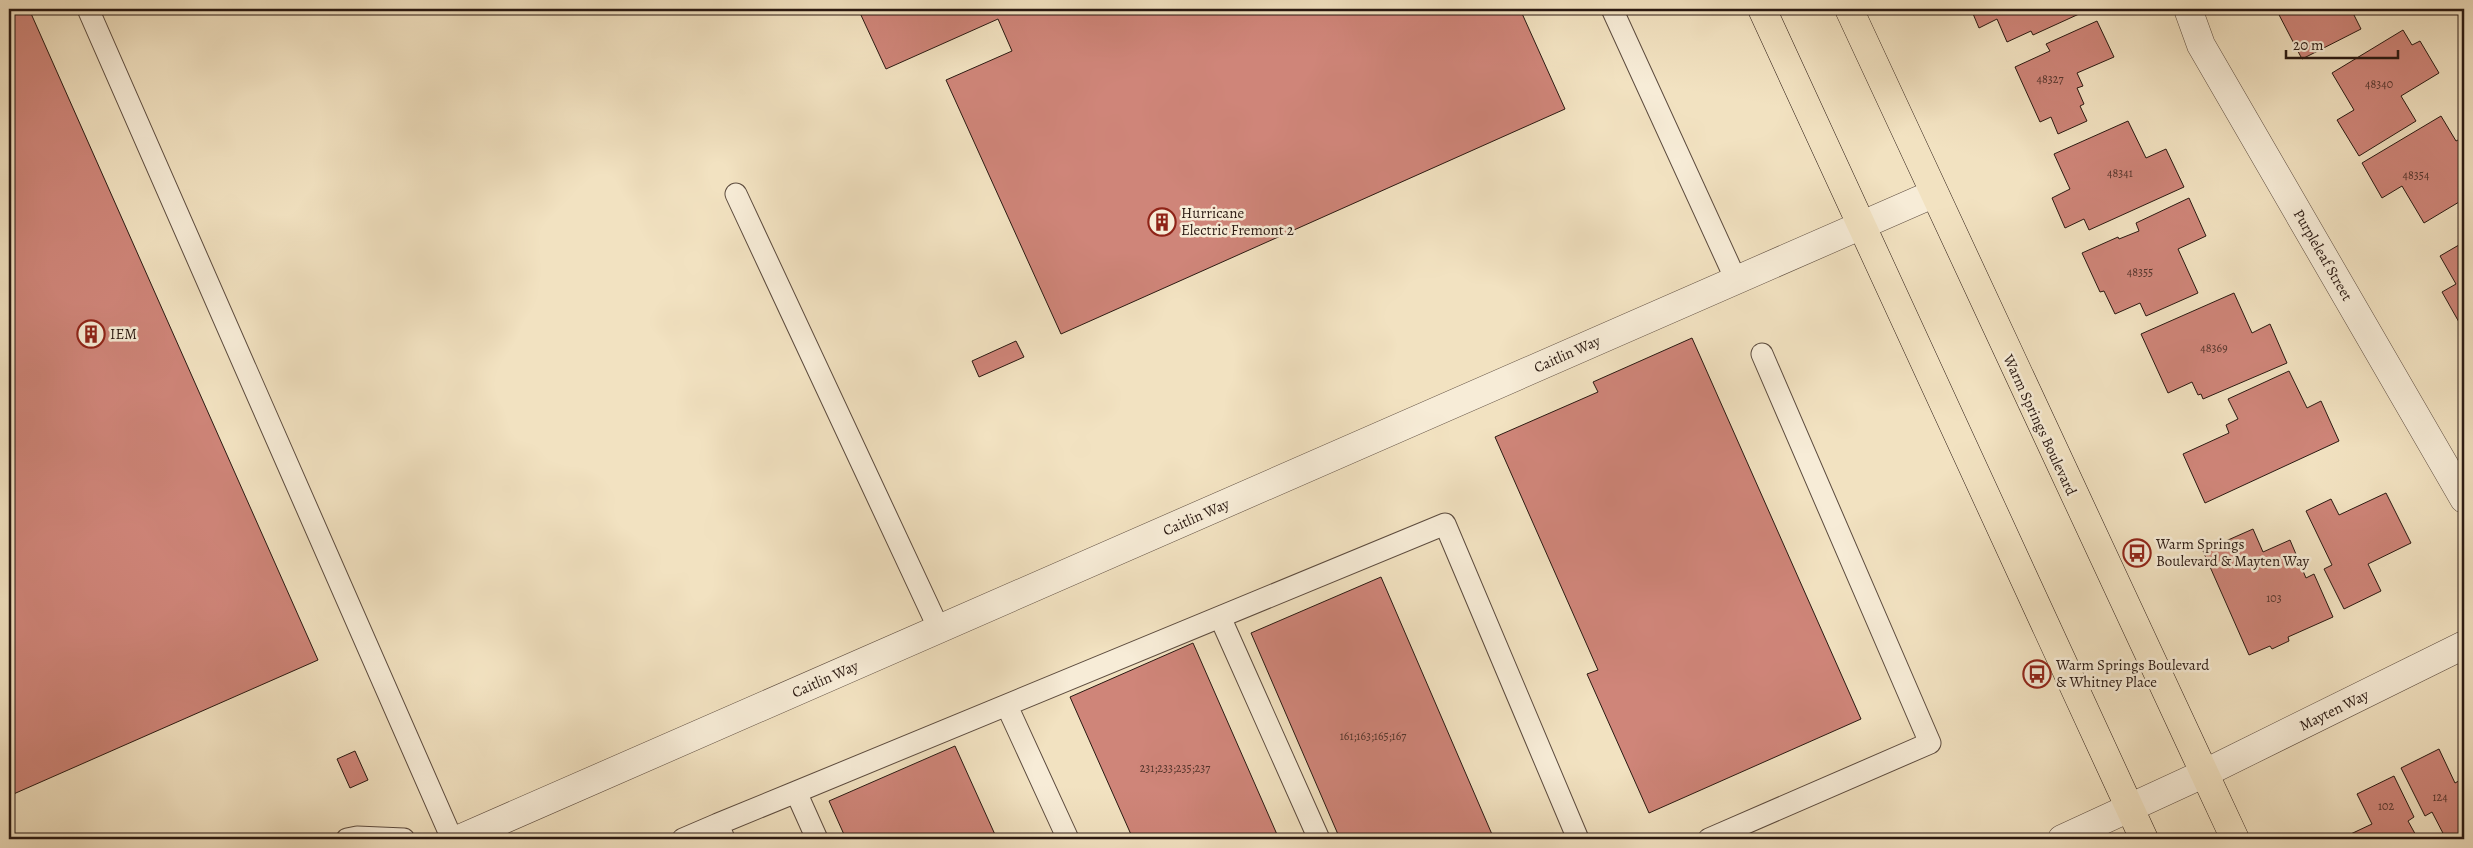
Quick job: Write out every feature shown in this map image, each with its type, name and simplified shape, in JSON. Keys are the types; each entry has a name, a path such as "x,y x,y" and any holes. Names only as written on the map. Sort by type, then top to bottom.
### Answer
{"main road":[{"path":"1762,9 2144,839"},
{"name":"Warm Springs Boulevard","path":"1849,9 1933,194 2235,839"}],"street":[{"name":"Purpleleaf Street","path":"2188,9 2201,45 2464,499"},
{"name":"Caitlin Way","path":"459,839 1933,194"},
{"name":"Mayten Way","path":"2062,839 2203,774 2464,645"}],"lane":[{"path":"88,9 452,839"},
{"path":"1612,9 1736,280"},
{"path":"736,194 939,629"},
{"path":"1709,839 1930,743 1762,354"},
{"path":"683,839 721,832 796,792 1445,524 1578,839"},
{"path":"1220,618 1319,839"},
{"path":"1007,706 1068,839"},
{"path":"796,792 817,839"},
{"path":"347,839 357,837 404,839"}],"building":[{"name":"IEM","path":"9,9 29,9 318,660 9,796"},
{"name":"Hurricane Electric Fremont 2","path":"869,9 1520,9 1565,109 1061,334 946,80 1012,51 998,19 886,69 860,13"},
{"path":"1971,9 2090,9 2033,35 2031,31 2007,42 1997,19 1979,28"},
{"path":"2276,9 2351,9 2361,29 2302,59"},
{"path":"2097,21 2114,57 2077,73 2083,86 2077,88 2084,104 2080,106 2087,121 2058,134 2051,117 2040,122 2015,67 2050,51 2046,44"},
{"path":"2403,30 2412,45 2420,41 2439,73 2401,96 2416,121 2359,156 2337,120 2354,110 2332,73"},
{"path":"2441,116 2456,141 2464,137 2464,199 2424,223 2402,186 2382,198 2362,163"},
{"path":"2128,121 2146,158 2166,149 2184,187 2089,230 2084,219 2065,228 2052,198 2070,189 2054,154"},
{"path":"2189,198 2206,236 2178,249 2198,293 2146,316 2140,303 2115,314 2104,291 2100,292 2082,253 2118,237 2119,239 2139,231 2136,223"},
{"path":"2464,242 2464,331 2442,292 2456,284 2440,256"},
{"path":"2234,293 2252,333 2270,324 2287,363 2203,399 2201,394 2198,395 2192,382 2168,393 2141,334"},
{"path":"1692,338 1861,719 1649,813 1587,674 1598,670 1495,437 1598,392 1593,382"},
{"path":"1016,341 1024,357 979,377 972,361"},
{"path":"2289,371 2307,408 2321,401 2339,441 2205,503 2183,454 2229,433 2226,425 2238,419 2228,399"},
{"path":"2386,493 2411,543 2368,564 2381,591 2344,609 2324,569 2332,565 2306,511 2331,499 2339,515"},
{"path":"2253,529 2263,552 2290,540 2306,578 2314,574 2333,617 2288,637 2289,641 2272,649 2270,646 2249,655 2203,551"},
{"path":"1381,577 1494,839 1340,839 1251,633"},
{"path":"1193,643 1279,839 1133,839 1070,697"},
{"path":"955,746 997,839 846,839 829,801"},
{"path":"2439,749 2455,783 2464,778 2463,839 2446,839 2432,812 2425,816 2401,768"},
{"path":"355,751 368,780 350,788 337,759"},
{"path":"2394,776 2414,817 2408,821 2418,839 2340,839 2372,824 2357,794"}],"place":[{"name":"Hurricane Electric Fremont 2","path":"1162,222"},
{"name":"IEM","path":"91,334"},
{"name":"Warm Springs Boulevard & Mayten Way","path":"2137,553"},
{"name":"Warm Springs Boulevard & Whitney Place","path":"2037,674"}]}
